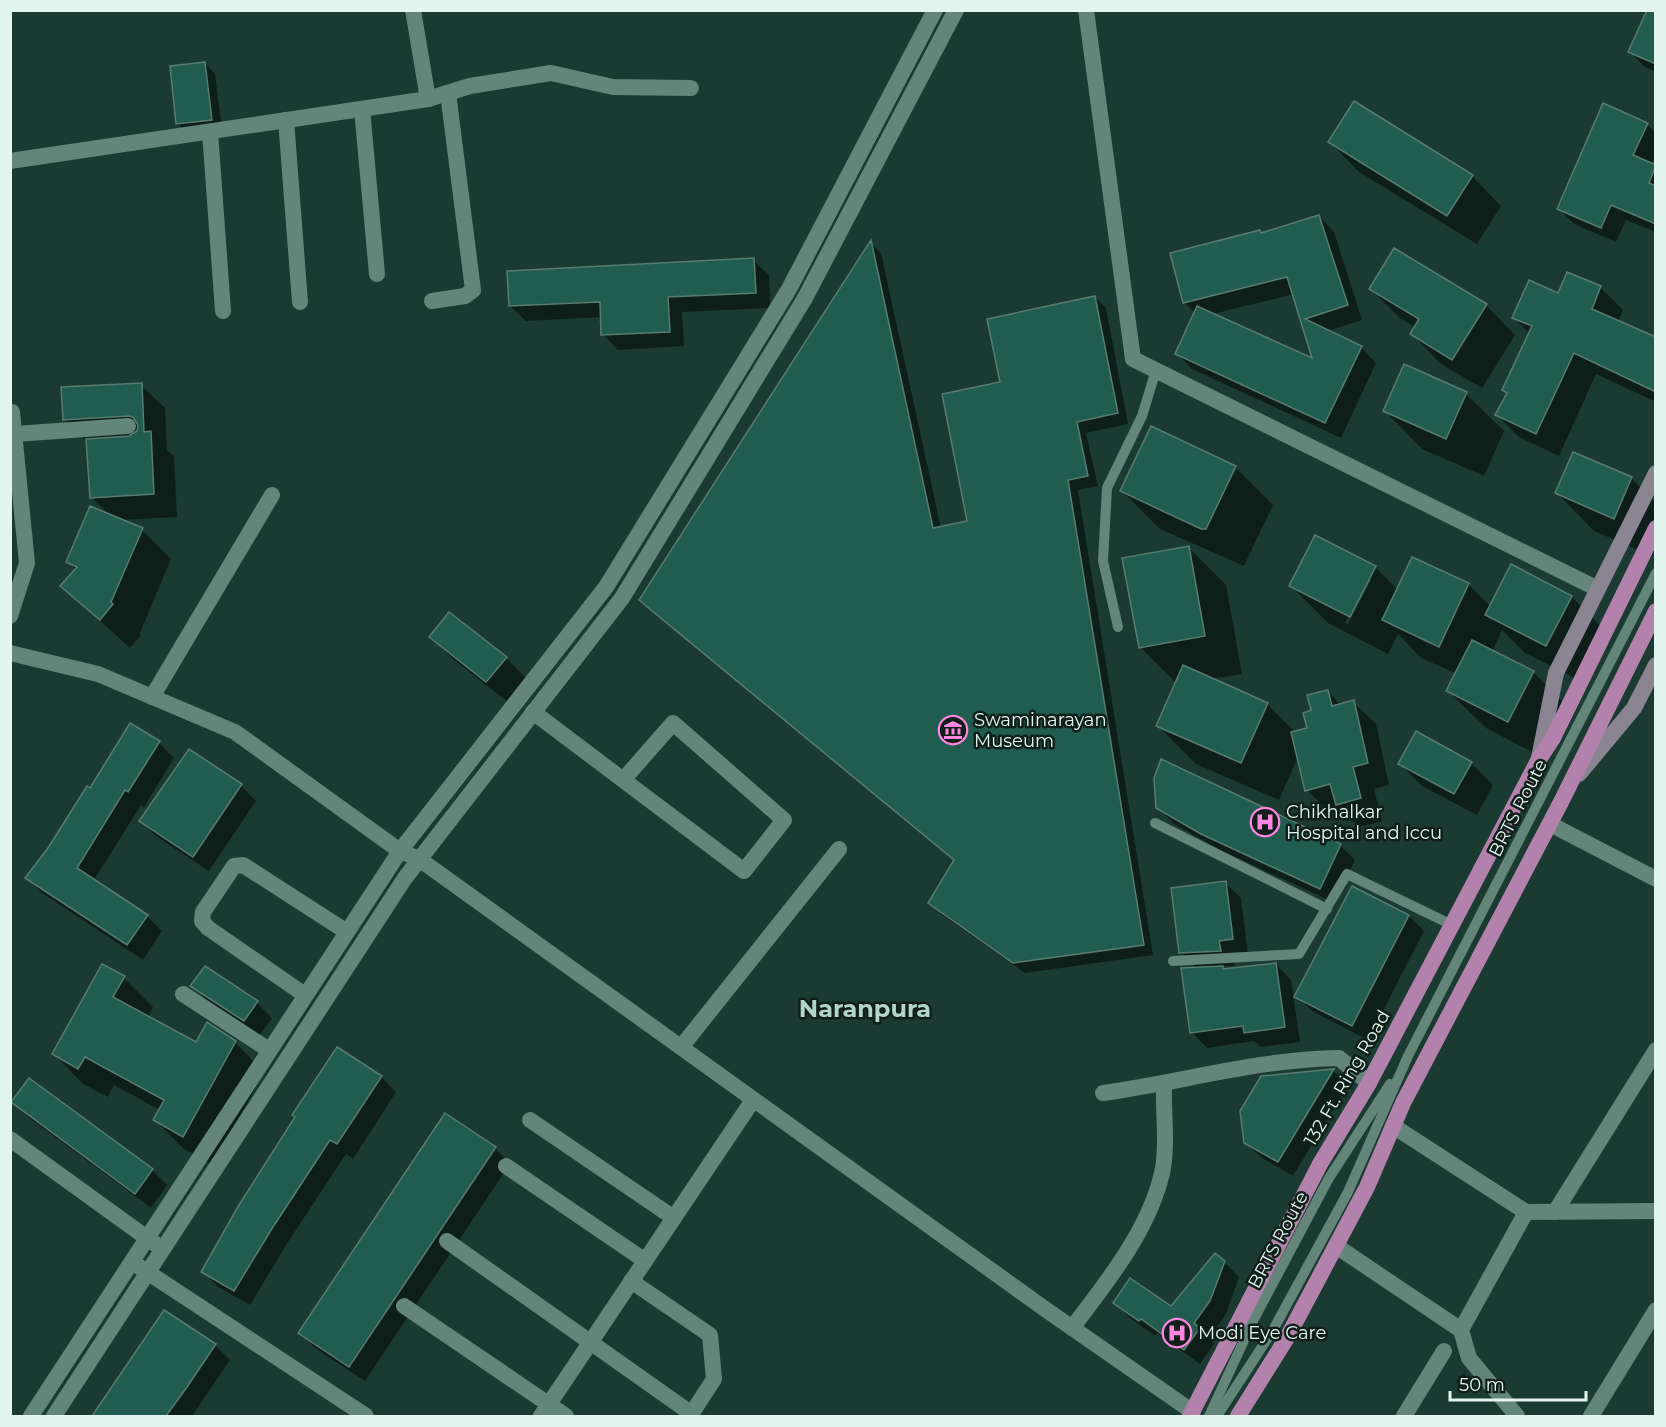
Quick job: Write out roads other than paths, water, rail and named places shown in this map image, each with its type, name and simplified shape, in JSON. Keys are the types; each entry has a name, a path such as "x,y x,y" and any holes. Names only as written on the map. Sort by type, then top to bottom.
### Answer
{"main road":[{"path":"1539,759 1556,673 1656,473"},
{"name":"132 Ft. Ring Road","path":"1197,1415 1320,1164 1369,1083 1539,759 1553,738 1656,528"},
{"path":"1238,1416 1288,1336 1367,1187 1393,1126 1572,782 1656,611"},
{"path":"1572,782 1634,708 1656,665"}],"street":[{"path":"413,10 428,99"},
{"path":"31,1416 132,1262 145,1238 400,851 606,587 789,288 935,10"},
{"path":"54,1416 419,859 622,598 799,308 956,10"},
{"path":"1086,10 1133,358 1598,589"},
{"path":"10,161 428,99 470,86 551,73 613,87 691,88"},
{"path":"432,301 465,296 473,290 448,93"},
{"path":"362,109 377,274"},
{"path":"286,120 300,302"},
{"path":"210,132 223,311"},
{"path":"10,616 27,563 12,412"},
{"path":"15,434 128,426"},
{"path":"152,697 272,495"},
{"path":"10,653 98,674 235,732 400,851 419,859 1072,1328 1197,1415"},
{"path":"533,712 623,780 744,871 784,820 673,723 623,780"},
{"path":"1550,824 1656,879"},
{"path":"682,1046 839,849"},
{"path":"305,995 208,928 202,921 203,912 234,866 243,865 347,932"},
{"path":"183,994 270,1050"},
{"path":"1555,1212 1656,1050"},
{"path":"1103,1094 1296,1058 1339,1058 1369,1083"},
{"path":"1072,1328 1106,1284 1151,1209 1162,1171 1164,1084"},
{"path":"545,1411 753,1100"},
{"path":"530,1120 674,1218"},
{"path":"1393,1126 1526,1212 1656,1211"},
{"path":"10,1139 162,1250"},
{"path":"506,1166 645,1260"},
{"path":"1461,1330 1526,1212"},
{"path":"447,1241 591,1341 691,1415 714,1379 710,1335 631,1281"},
{"path":"1336,1246 1461,1330 1469,1358 1517,1416"},
{"path":"132,1262 366,1416"},
{"path":"404,1306 545,1411 566,1416"},
{"path":"1591,1416 1656,1310"},
{"path":"1404,1416 1444,1351"}],"lane":[{"path":"1118,627 1103,561 1107,488 1142,416 1156,370"},
{"name":"BRTS Route","path":"1217,1416 1274,1330 1348,1192 1408,1056 1656,573"},
{"path":"1155,823 1327,909"},
{"path":"1173,961 1299,954 1347,874 1452,925"},
{"name":"BRTS Route","path":"1197,1415 1254,1319 1329,1178 1408,1056"}],"place":[{"name":"Swaminarayan Museum","path":"953,730"},
{"name":"Chikhalkar Hospital and Iccu","path":"1265,822"},
{"name":"Modi Eye Care","path":"1177,1333"}],"district":[{"name":"Naranpura","path":"865,1008"}]}
